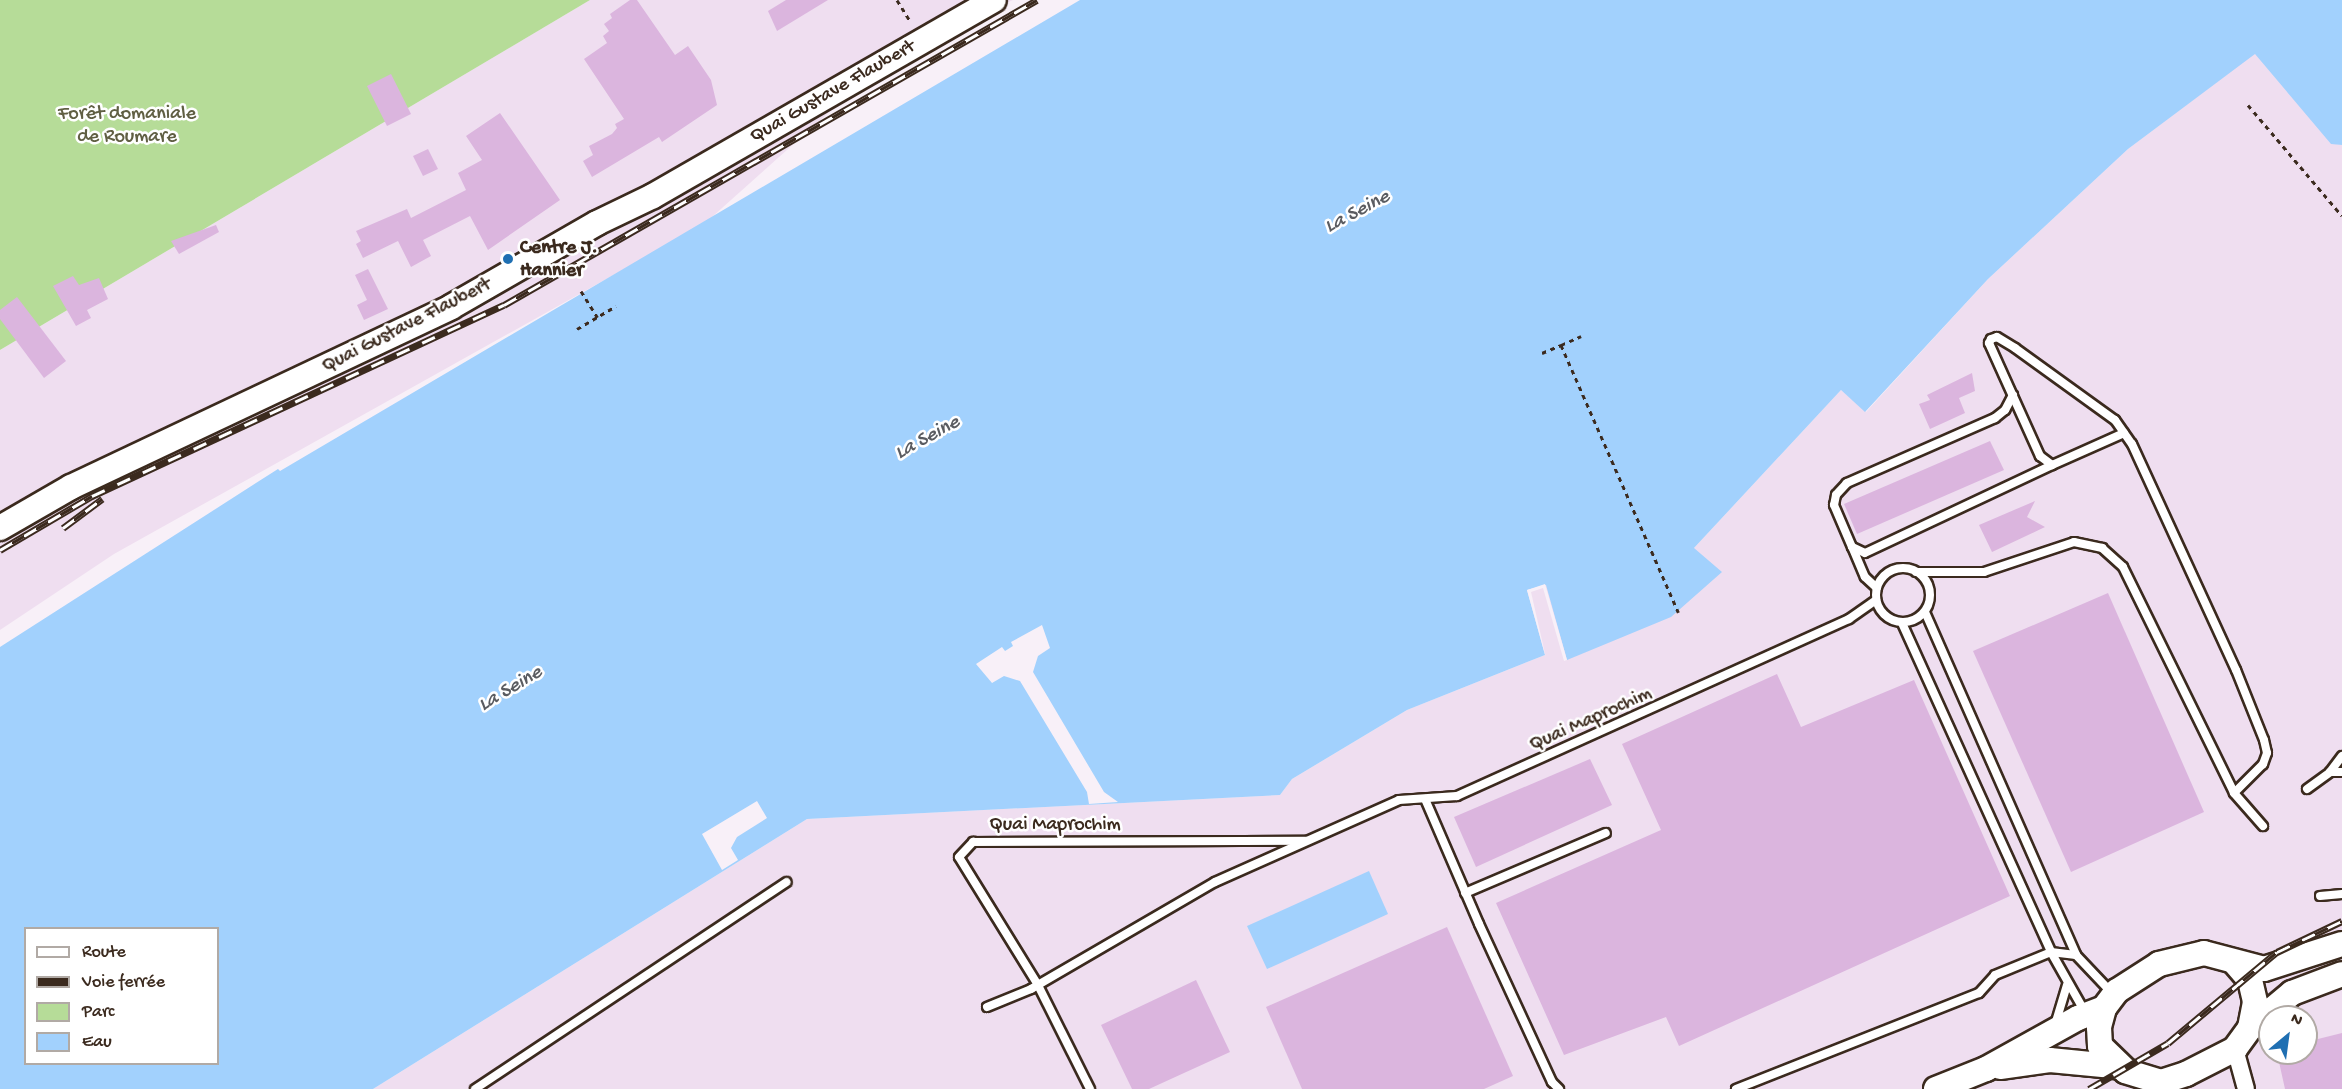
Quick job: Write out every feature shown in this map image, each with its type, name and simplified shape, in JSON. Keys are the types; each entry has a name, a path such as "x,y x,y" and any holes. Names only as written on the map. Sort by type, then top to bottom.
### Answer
{"main road":[{"name":"Quai Gustave Flaubert","path":"0,528 71,487 451,307 597,223 653,196 994,0"},
{"path":"1936,1089 1986,1069 2102,1006 2159,964 2204,953 2264,969 2342,944"},
{"path":"2235,963 2250,980 2255,1002 2250,1028"},
{"path":"2102,1006 2099,1027 2100,1046 2121,1067 2137,1076 2161,1082 2186,1074 2235,1049 2250,1028 2292,993 2342,974"},
{"path":"1986,1069 2050,1060 2121,1067"}],"street":[{"path":"2235,1049 2246,1089"}],"lane":[{"path":"2052,465 2040,456 1989,343 1997,337 2115,420 2124,433 2195,578 2264,740 2267,753 2263,764 2234,793"},
{"path":"1877,588 1865,577 1834,505 1836,495 1847,483 1995,418 2005,410 2013,395"},
{"path":"1852,547 1865,553 2124,433"},
{"path":"2102,1006 2067,985 1902,623 1885,616 1876,600 1877,588 1893,570 1984,572 2074,542 2102,548 2124,567 2234,793 2263,826"},
{"path":"1916,572 1929,587 1925,612 2076,955 2102,1006"},
{"name":"Quai Maprochim","path":"987,1007 1038,985 1215,882 1399,801 1457,796 1560,752 1849,619 1876,600"},
{"path":"1902,623 1925,612"},
{"path":"2330,772 2342,756"},
{"path":"2307,789 2342,765"},
{"path":"2330,772 2342,772"},
{"path":"1425,799 1465,893 1552,1082 1559,1089"},
{"path":"1465,893 1606,833"},
{"name":"Quai Maprochim","path":"1090,1089 1038,985 959,857 973,842 1309,841"},
{"path":"475,1089 787,882"},
{"path":"2320,896 2342,894"},
{"path":"1736,1089 1979,993 1995,975 2051,952 2076,955"},
{"path":"2053,1032 2067,985"}],"path":[{"path":"897,0 910,21"},
{"path":"2248,105 2342,216"},
{"path":"582,291 597,317"},
{"path":"577,329 616,306"},
{"path":"1542,353 1581,336"},
{"path":"1561,345 1678,612"}],"shaded area":[{"path":"590,0 1013,0 891,57 703,225 114,554 0,630 0,350"},
{"path":"2255,53 2331,143 2342,145 2342,1089 373,1089 807,819 1280,795 1292,779 1407,710 1545,655 1527,590 1694,548 1841,390 1866,412 1988,279 2128,149"}],"green space":[{"name":"Forêt domaniale de Roumare","path":"0,0 590,0 0,350"}],"water":[{"name":"La Seine","path":"1080,0 2342,0 2342,145 2331,144 2255,54 2128,149 1988,279 1865,412 1841,390 1694,548 1722,572 1671,617 1567,660 1546,585 1527,590 1545,655 1407,710 1292,779 1280,795 807,819 373,1089 0,1089 0,647 278,469 280,471"},
{"path":"1369,871 1388,914 1267,969 1247,926"}],"pier":[{"path":"1545,584 1567,660 1564,661 1543,588 1531,592 1546,658 1527,590"},
{"path":"1042,625 1050,648 1038,656 1033,672 1104,792 1118,802 1089,804 1087,792 1020,681 1004,676 992,683 976,664 1002,647 1005,651 1013,646 1011,642"},
{"path":"757,801 767,818 737,837 731,848 738,860 722,870 702,834"}],"building":[{"path":"630,0 637,0 675,55 688,46 711,80 717,105 662,142 659,137 592,177 583,161 593,155 589,146 612,134 617,128 615,124 624,119 584,59 607,43 603,36 609,31 604,24 612,18 610,14"},
{"path":"786,0 828,0 777,31 768,11"},
{"path":"391,74 411,114 387,126 367,86"},
{"path":"500,113 560,200 488,250 470,216 423,240 431,256 411,267 398,241 363,258 356,244 361,241 356,231 407,209 411,218 466,190 458,173 482,160 466,136"},
{"path":"428,149 438,169 423,176 413,156"},
{"path":"216,225 219,232 179,254 171,241"},
{"path":"368,269 388,309 364,320 357,305 367,300 355,275"},
{"path":"73,276 79,285 99,278 108,299 87,310 91,318 76,326 53,286"},
{"path":"17,297 66,361 44,378 0,319 0,310"},
{"path":"1972,373 1975,391 1959,398 1965,413 1930,429 1919,404 1930,400 1927,395"},
{"path":"1990,441 2004,470 1857,534 1844,504"},
{"path":"2035,501 2027,517 2045,527 1992,552 1979,525"},
{"path":"2108,593 2204,812 2071,872 1973,651"},
{"path":"1777,674 1801,727 1914,680 2010,896 1679,1046 1666,1017 1564,1055 1496,903 1661,830 1622,744"},
{"path":"1590,759 1612,805 1476,867 1454,817"},
{"path":"1447,927 1513,1076 1484,1089 1302,1089 1266,1007"},
{"path":"1196,980 1230,1052 1149,1089 1132,1089 1101,1025"},
{"path":"2342,1033 2342,1089 2285,1089 2280,1065 2318,1065 2318,1039"}],"railway":[{"path":"0,550 92,496 504,305 1037,0"},
{"path":"63,528 102,499"},
{"path":"2089,1089 2168,1043 2277,952 2342,921"}],"place":[{"name":"Centre J. Hannier","path":"508,259"}]}
